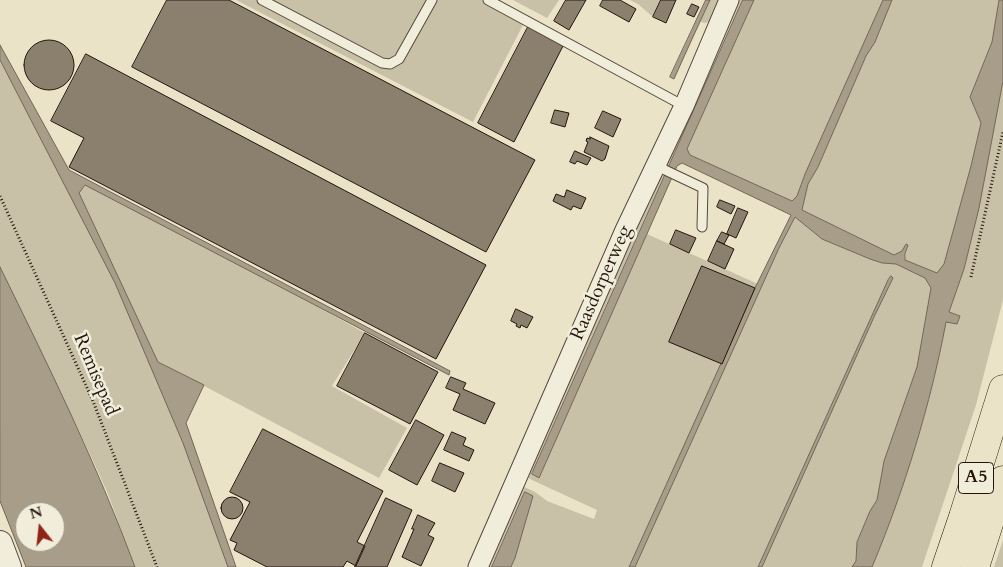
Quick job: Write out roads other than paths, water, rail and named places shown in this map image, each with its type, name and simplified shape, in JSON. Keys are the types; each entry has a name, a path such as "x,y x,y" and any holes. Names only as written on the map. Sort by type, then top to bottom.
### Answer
{"highway":[{"name":"A5","path":"946,567 1003,389"},
{"name":"A5","path":"975,567 1003,480"}],"street":[{"name":"Raasdorperweg","path":"478,567 625,230 660,167 729,0"},
{"path":"0,542 9,567"}],"lane":[{"path":"262,0 382,62 390,64 399,59 432,0"},
{"path":"488,0 684,106"},
{"path":"660,167 703,188 702,226"}]}
